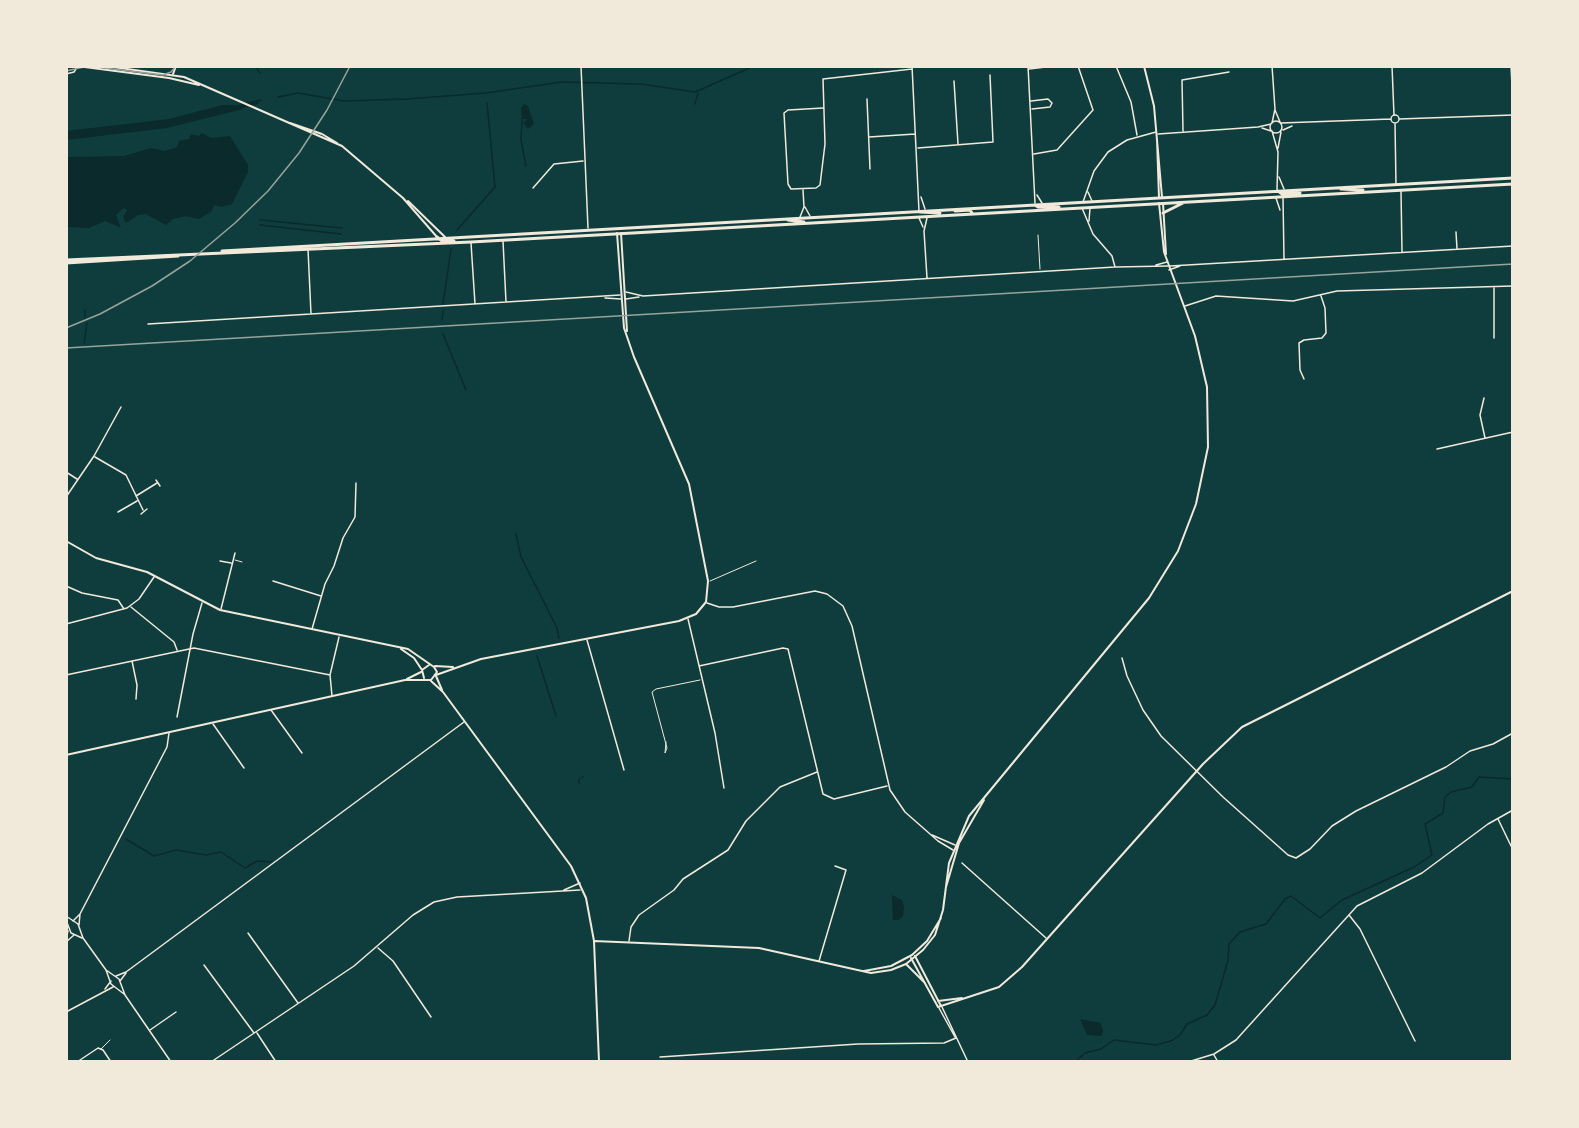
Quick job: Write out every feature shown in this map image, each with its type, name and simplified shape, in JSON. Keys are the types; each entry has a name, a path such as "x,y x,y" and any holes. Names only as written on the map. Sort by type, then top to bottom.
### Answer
{"highway":[{"path":"941,210 1513,178"},
{"path":"66,261 308,247 471,242 1513,184"},
{"path":"1341,188 1343,191 1377,191"},
{"path":"1278,191 1282,194 1314,195"},
{"path":"1161,198 1161,203"},
{"path":"1163,213 1187,202"},
{"path":"1035,205 1073,208"},
{"path":"308,247 437,237 927,210 970,210 972,213"},
{"path":"919,211 953,214"},
{"path":"777,219 802,220 804,223"},
{"path":"618,228 619,233"},
{"path":"529,232 530,238"},
{"path":"437,237 442,241 471,242"}],"street":[{"path":"66,74 75,71 77,66 172,79 202,86"},
{"path":"106,66 173,74 342,146 431,220 446,237"},
{"path":"172,79 176,66"},
{"path":"581,66 588,229"},
{"path":"1028,66 1035,205"},
{"path":"1029,70 1054,66"},
{"path":"1034,154 1056,151 1093,110 1078,66"},
{"path":"1116,66 1131,102 1138,136"},
{"path":"1144,66 1152,94 1161,198"},
{"path":"1272,66 1275,109 1281,123 1278,191"},
{"path":"1392,66 1395,115 1399,119"},
{"path":"1511,66 1513,106"},
{"path":"823,108 788,110 784,114 791,189 818,188 821,183 825,144 822,83 825,78 912,67 920,193 919,211"},
{"path":"1183,132 1182,80 1229,72"},
{"path":"917,148 989,144 993,141 990,75"},
{"path":"954,81 958,145"},
{"path":"867,99 870,170"},
{"path":"1030,101 1048,99 1052,103 1048,108 1031,109"},
{"path":"1275,109 1271,123 1278,152"},
{"path":"1083,202 1094,171 1105,156 1117,146 1138,136 1258,127 1271,123 1296,125 1391,119 1395,115"},
{"path":"1395,123 1399,119 1513,116"},
{"path":"1391,119 1395,123 1398,174 1396,185"},
{"path":"1258,127 1272,131 1296,125"},
{"path":"869,137 916,134"},
{"path":"533,188 552,165 584,161"},
{"path":"1398,174 1402,184"},
{"path":"1279,176 1285,191"},
{"path":"1089,185 1092,201"},
{"path":"800,218 804,203 803,189"},
{"path":"1396,190 1400,200"},
{"path":"1401,190 1402,253"},
{"path":"1036,191 1042,204"},
{"path":"920,193 927,210"},
{"path":"1284,196 1281,214 1284,260"},
{"path":"1275,197 1281,214"},
{"path":"403,198 437,237"},
{"path":"804,203 810,217"},
{"path":"1161,203 1168,265"},
{"path":"594,941 759,948 855,971 877,973 906,964 935,935 942,914 956,845 987,795 1143,606 1167,571 1183,541 1201,485 1209,424 1203,367 1184,306 1168,265 1162,240 1161,203"},
{"path":"1082,207 1098,241 1112,256 1115,267"},
{"path":"1089,225 1090,207"},
{"path":"918,216 924,231 927,279"},
{"path":"924,231 928,216"},
{"path":"1456,232 1457,250"},
{"path":"619,233 624,290 622,297"},
{"path":"66,755 405,680 427,680 456,667 495,656 587,640 688,618 699,612 706,602 708,581 689,484 628,340 622,297 619,233"},
{"path":"503,240 506,303"},
{"path":"471,242 475,305"},
{"path":"148,324 1040,271 1181,266 1513,246"},
{"path":"308,247 311,314"},
{"path":"1184,306 1216,296 1293,301 1337,291 1387,288 1437,290 1513,286"},
{"path":"1494,287 1494,338"},
{"path":"624,290 631,295 643,296"},
{"path":"1304,378 1300,370 1299,343 1304,340 1322,338 1326,333 1325,308 1321,296"},
{"path":"1484,398 1480,415 1485,439"},
{"path":"66,497 94,456 121,407"},
{"path":"1437,449 1513,432"},
{"path":"94,456 124,473 143,510"},
{"path":"66,472 77,480"},
{"path":"156,480 160,486"},
{"path":"135,496 157,483"},
{"path":"311,630 343,538 355,517 356,483"},
{"path":"118,512 137,501"},
{"path":"141,514 147,509"},
{"path":"66,541 96,558 136,568 154,576 220,610 398,648 413,652 432,666 443,692 557,846 583,889 591,918 594,941 599,1062"},
{"path":"220,610 235,553"},
{"path":"220,561 232,564"},
{"path":"66,624 125,609 142,595 154,576"},
{"path":"273,581 322,596"},
{"path":"66,586 82,593 118,600 125,609"},
{"path":"706,602 728,608 809,591 827,594 843,606 849,618 888,786 899,805 926,831 954,850"},
{"path":"940,1007 1003,984 1047,939 1225,741 1262,715 1513,591"},
{"path":"177,717 203,602"},
{"path":"130,606 174,642 177,650"},
{"path":"688,618 715,733 724,788"},
{"path":"332,696 330,675 339,636"},
{"path":"587,640 624,770"},
{"path":"66,675 191,648 330,675"},
{"path":"398,648 414,658 427,680 443,692"},
{"path":"699,666 783,648 788,649 823,794 831,799 888,786"},
{"path":"1122,658 1126,676 1149,720 1165,741 1288,855 1296,858 1310,849 1332,826 1356,811 1446,767 1470,751 1493,744 1513,733"},
{"path":"132,660 137,685 136,699"},
{"path":"405,680 422,671 426,666 456,667"},
{"path":"271,710 302,753"},
{"path":"104,990 115,976 126,972 464,722"},
{"path":"212,723 244,768"},
{"path":"66,940 75,934 79,927 81,914 167,747 169,732"},
{"path":"629,942 631,927 639,915 671,892 683,879 728,849 746,821 780,787 818,772"},
{"path":"1188,1062 1214,1054 1236,1040 1360,904 1422,873 1497,818 1513,810"},
{"path":"1497,818 1513,850"},
{"path":"926,831 956,845"},
{"path":"962,863 1047,939"},
{"path":"819,962 846,870 835,866"},
{"path":"563,890 580,883"},
{"path":"211,1062 299,1004 377,948 413,915 434,902 457,897 583,889"},
{"path":"66,940 73,921 81,914"},
{"path":"1348,915 1360,928 1415,1041"},
{"path":"66,916 79,927 83,938 106,970 114,986 125,995"},
{"path":"66,920 69,928 83,938"},
{"path":"248,933 299,1004"},
{"path":"377,948 393,961 431,1017"},
{"path":"855,971 883,968 913,957"},
{"path":"913,957 937,1001"},
{"path":"913,957 968,1062"},
{"path":"906,964 929,988"},
{"path":"204,965 276,1062"},
{"path":"106,970 120,982 125,995 171,1062"},
{"path":"66,1012 120,982 126,972"},
{"path":"937,1001 968,998"},
{"path":"149,1030 176,1012"},
{"path":"660,1057 858,1044 944,1043 956,1038"},
{"path":"77,1062 94,1050 101,1049 111,1062"},
{"path":"1214,1054 1218,1062"}],"lane":[{"path":"1038,235 1040,271"},
{"path":"233,560 242,562"},
{"path":"708,581 756,561"},
{"path":"666,742 652,692 656,689 702,680"},
{"path":"101,1049 110,1040"}],"water":[{"path":"524,104 528,106 534,124 528,129 523,123 527,119 522,119 521,108"},
{"path":"222,105 234,105 243,109 167,128 66,140 66,131 169,119"},
{"path":"202,133 211,138 230,136 248,165 248,172 232,204 222,207 214,205 211,212 199,219 186,216 173,219 166,225 146,214 138,215 126,223 123,217 127,210 124,208 116,215 121,228 105,221 89,228 66,227 66,157 124,156 151,148 165,151 177,147 179,141 189,139 191,134 199,136"},
{"path":"892,895 902,900 904,907 903,916 898,920 893,920"},
{"path":"1080,1019 1101,1023 1103,1032 1101,1036 1087,1035"}],"waterway":[{"path":"255,66 260,73"},
{"path":"278,97 298,93 344,101 407,99 486,93 562,82 641,84 695,92 754,66"},
{"path":"695,104 698,93"},
{"path":"257,102 261,100"},
{"path":"235,108 257,102"},
{"path":"457,230 495,187 487,103"},
{"path":"522,119 521,140 526,166"},
{"path":"260,220 342,228"},
{"path":"260,225 341,234"},
{"path":"443,304 451,249"},
{"path":"85,310 85,317"},
{"path":"442,320 443,310"},
{"path":"84,343 87,323"},
{"path":"443,334 466,390"},
{"path":"516,534 521,557 557,628 559,638"},
{"path":"537,656 556,716"},
{"path":"1075,1062 1085,1053 1101,1049 1114,1040 1156,1045 1171,1041 1180,1035 1187,1024 1207,1015 1215,1005 1228,960 1229,944 1240,932 1266,924 1285,899 1291,896 1320,918 1342,900 1414,867 1432,855 1425,824 1443,813 1445,797 1451,792 1472,787 1479,777 1513,779"},
{"path":"126,839 154,856 176,850 206,855 221,852 245,868 257,861 272,862"}],"tram line":[{"path":"66,71 88,66 163,75 171,72 176,66"}],"railway":[{"path":"66,328 100,314 152,286 190,261 235,223 268,191 299,153 327,110 350,66"},
{"path":"66,348 1513,264"}]}
